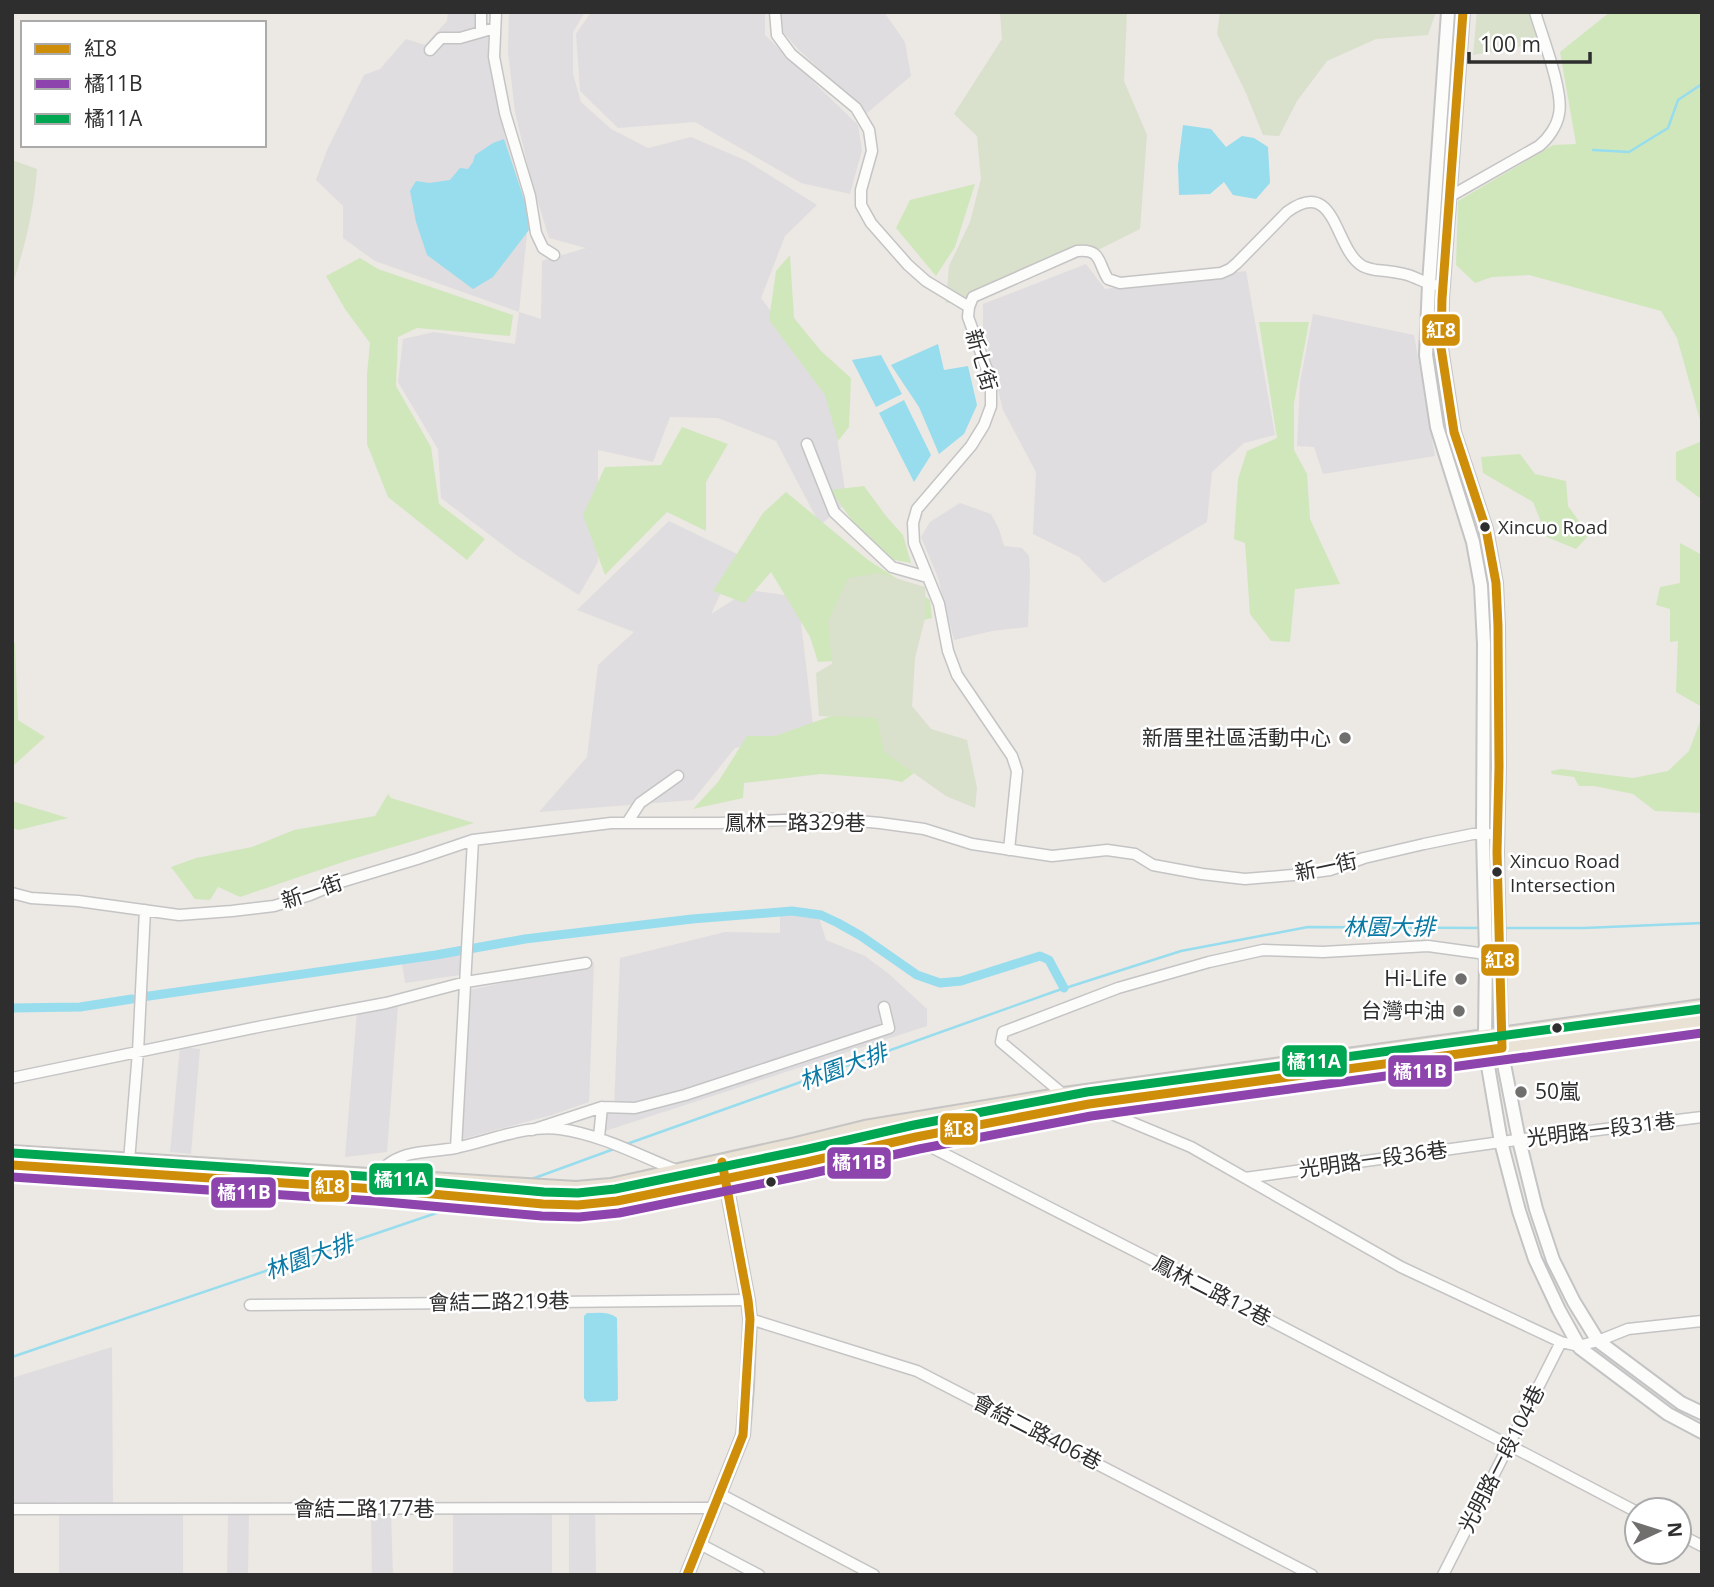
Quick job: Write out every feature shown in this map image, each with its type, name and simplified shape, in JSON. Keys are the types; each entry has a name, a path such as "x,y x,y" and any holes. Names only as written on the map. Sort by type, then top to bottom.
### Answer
{"main road":[{"path":"1502,1041 1702,1007"},
{"path":"12,1166 377,1183 576,1189 611,1186 865,1128 1064,1095 1502,1041 1702,1021"},
{"path":"12,1153 377,1183 566,1205 617,1201 649,1195 915,1137 1089,1104 1486,1043"}],"street":[{"path":"481,12 481,32"},
{"path":"496,12 494,57 502,102 530,196 536,233 543,248 554,255"},
{"path":"775,12 777,34 791,54 856,108 869,130 872,151 861,205 871,223 926,281 969,307"},
{"path":"1448,12 1434,222 1436,285 1441,348 1454,432 1486,529 1496,583 1502,1041 1519,1140 1536,1209 1553,1260 1598,1341 1681,1403 1702,1413"},
{"path":"1463,12 1447,224 1426,355 1437,427 1473,542 1481,586 1484,644 1486,1043 1501,1142 1535,1259 1578,1346"},
{"path":"1449,197 1539,146 1558,121 1560,104 1556,83 1535,12"},
{"path":"430,50 441,38 460,38 495,29"},
{"name":"新七街","path":"1009,850 1017,771 1012,756 957,675 948,651 939,604 914,543 912,523 917,509 971,446 984,425 991,406 990,381 968,317 973,297 1077,251 1090,251 1099,257 1108,279 1120,282 1221,273 1230,270 1287,212 1295,206 1313,203 1322,205 1329,211 1353,257 1360,264 1367,268 1408,275 1436,285"},
{"path":"1434,222 1447,224"},
{"path":"807,444 834,512 892,567 927,578"},
{"path":"627,823 640,803 678,776"},
{"name":"鳳林一路329巷","path":"473,840 611,823 720,823 825,818 924,829 972,844 1052,856 1107,850 1135,854 1153,865"},
{"name":"新一街","path":"1153,865 1245,879 1293,875 1330,870 1364,858 1473,834 1498,835"},
{"path":"456,1148 473,840"},
{"name":"新一街","path":"145,910 179,915 274,906 473,840"},
{"path":"12,893 31,898 145,910 129,1161"},
{"path":"1064,1095 1001,1042 1003,1032 1118,988 1209,962 1264,950 1323,952 1428,947 1485,952"},
{"path":"12,1078 386,1003 466,982 586,963"},
{"path":"377,1183 381,1170 408,1154 456,1148 532,1130 601,1107 635,1108 685,1095 889,1028 884,1007"},
{"path":"1089,1104 1191,1147 1401,1266 1561,1342 1578,1346 1668,1414 1702,1432"},
{"path":"598,1137 601,1107"},
{"name":"光明路一段31巷","path":"1501,1142 1702,1117"},
{"path":"532,1130 557,1129 598,1137 678,1171"},
{"name":"鳳林二路12巷","path":"915,1137 1623,1505"},
{"name":"光明路一段36巷","path":"1244,1178 1501,1142"},
{"path":"687,1575 743,1435 750,1319 722,1161"},
{"name":"會結二路219巷","path":"250,1305 748,1300"},
{"name":"會結二路406巷","path":"750,1319 917,1371 1312,1575"},
{"path":"1578,1346 1628,1329 1702,1321"},
{"name":"光明路一段104巷","path":"1443,1575 1561,1342"},
{"path":"720,1494 874,1575"},
{"name":"會結二路177巷","path":"12,1509 715,1508"},
{"path":"700,1544 759,1575"}],"shaded area":[{"path":"448,12 489,12 487,18 490,69 505,137 523,197 527,234 519,312 375,261 343,238 343,206 316,180 327,150 364,75 380,69 406,39 425,45 447,21"},
{"path":"509,12 585,12 573,32 573,74 581,102 611,129 648,148 691,137 747,161 817,205 785,236 761,298 830,391 847,503 820,525 776,441 718,418 670,417 653,462 598,450 598,562 579,595 519,557 441,498 438,449 398,382 403,339 434,332 515,344 519,312 541,319 542,261 586,248 549,238 515,112 508,52"},
{"path":"591,12 765,12 765,35 858,125 862,150 850,194 801,183 695,122 618,128 580,91 576,34"},
{"path":"781,12 884,12 905,42 911,76 867,113 783,32"},
{"path":"1086,264 1105,289 1246,271 1275,435 1244,443 1212,472 1207,522 1104,583 1079,557 1033,534 1036,472 1003,410 983,330 983,304"},
{"path":"1313,314 1414,335 1435,456 1323,474 1314,447 1297,446 1300,382"},
{"path":"960,503 991,514 1004,546 1022,548 1029,556 1028,627 992,631 954,640 938,578 921,537 930,522"},
{"path":"669,521 739,555 711,614 749,590 798,597 814,733 735,748 693,800 539,812 587,757 598,665 634,632 577,610"},
{"path":"780,910 817,911 826,940 865,956 889,974 927,1009 927,1026 602,1132 600,1116 614,1110 620,958 725,932 780,933"},
{"path":"460,949 460,975 405,983 401,957"},
{"path":"594,963 589,1102 552,1115 455,1141 465,991"},
{"path":"398,1006 387,1152 345,1157 357,1011"},
{"path":"180,1047 200,1049 191,1154 170,1152"},
{"path":"112,1347 113,1506 12,1505 12,1378"},
{"path":"453,1511 552,1511 552,1575 453,1575"},
{"path":"391,1512 393,1575 372,1575 371,1513"},
{"path":"595,1512 596,1575 569,1575 569,1513"},
{"path":"59,1515 183,1515 183,1575 59,1575"},
{"path":"228,1515 249,1515 248,1575 227,1575"}],"green space":[{"path":"1000,12 1127,12 1124,81 1147,135 1140,229 1092,253 1050,259 1044,272 988,295 946,303 949,266 970,222 981,179 977,136 954,114 1002,39"},
{"path":"1220,12 1436,12 1428,35 1376,39 1327,61 1297,101 1279,136 1263,135 1217,34"},
{"path":"1477,12 1531,12 1540,43 1473,55"},
{"path":"1610,12 1702,12 1702,427 1677,338 1661,311 1529,275 1492,277 1475,283 1456,265 1458,201 1553,145 1576,144 1560,52"},
{"path":"12,160 37,169 28,228 12,286"},
{"path":"975,184 955,247 936,276 896,228 910,200"},
{"path":"790,255 794,318 821,351 851,378 849,427 838,441 825,395 769,320 776,271"},
{"path":"360,258 378,269 513,315 510,336 417,328 398,337 396,386 431,447 439,504 485,539 467,560 388,497 367,444 370,343 345,309 326,276"},
{"path":"1259,322 1309,322 1294,403 1294,450 1307,474 1310,519 1340,584 1295,589 1290,642 1271,641 1250,614 1245,543 1234,539 1238,479 1247,451 1277,438"},
{"path":"682,427 728,444 706,482 706,531 667,512 605,575 583,515 605,467 661,465"},
{"path":"1702,441 1702,503 1701,499 1676,480 1676,452"},
{"path":"1520,454 1535,474 1566,481 1568,506 1589,535 1576,549 1547,537 1533,502 1483,473 1481,457"},
{"path":"864,486 903,535 911,563 894,560 859,530 830,490"},
{"path":"786,492 868,560 930,600 932,618 893,628 850,660 818,662 810,637 771,572 744,603 713,591 763,513"},
{"path":"1680,543 1702,555 1702,707 1676,692 1678,641 1670,642 1670,609 1656,605 1660,587 1680,583"},
{"path":"878,573 925,587 926,614 915,658 912,706 931,729 967,740 977,788 975,808 946,796 884,752 877,718 819,716 816,673 832,664 828,622 848,578"},
{"path":"12,637 15,644 18,720 45,737 13,766"},
{"path":"862,705 929,762 902,782 821,774 744,783 743,798 693,809 718,782 747,736 775,736"},
{"path":"1702,716 1702,813 1655,811 1633,794 1594,786 1579,786 1574,777 1552,774 1551,771 1561,769 1633,778 1668,771 1689,751"},
{"path":"388,794 391,798 474,823 346,861 240,897 218,887 210,900 195,899 171,867 196,858 252,847 294,830 375,816"},
{"path":"12,801 68,818 19,830 12,828"}],"water":[{"path":"1183,125 1211,129 1226,147 1242,136 1254,138 1268,147 1270,183 1256,199 1233,195 1224,182 1210,194 1179,195 1178,165"},
{"path":"504,139 526,205 529,230 493,277 473,289 427,255 416,222 410,191 416,181 429,183 450,180 460,168 468,169 475,155"},
{"path":"938,344 944,370 968,366 977,405 964,434 939,454 919,407 891,365"},
{"path":"881,355 902,394 876,407 852,360"},
{"path":"904,400 931,455 914,482 879,413"},
{"path":"587,1313 607,1313 617,1318 616,1401 587,1402 584,1398 584,1316"}],"waterway":[{"path":"1593,150 1629,152 1668,128 1678,100 1702,84"},
{"path":"142,997 436,955 525,939 692,919 792,911 821,915 838,923 917,975 940,983 961,981 1040,956 1049,960 1064,988"},
{"name":"林園大排","path":"1502,928 1702,923"},
{"name":"林園大排","path":"624,1145 1056,991 1181,951 1308,927 1482,928"},
{"path":"12,1008 80,1007 132,999"},
{"name":"林園大排","path":"529,1180 614,1149"},
{"name":"林園大排","path":"12,1357 466,1203"}],"transit line":[{"name":"紅8","path":"12,1165 578,1205 617,1201 916,1137 1089,1104 1502,1048 1497,852 1499,767 1496,583 1486,529 1454,432 1441,348 1442,299 1463,12"},
{"name":"橘11A","path":"13,1153 578,1193 615,1189 914,1125 1087,1092 1700,1009"},
{"name":"橘11B","path":"12,1177 579,1217 619,1213 919,1149 1091,1116 1702,1033"},
{"name":"紅8","path":"687,1575 743,1435 750,1319 722,1162"}],"place":[{"name":"Xincuo Road","path":"1485,527"},
{"name":"新厝里社區活動中心","path":"1345,738"},
{"name":"Xincuo Road Intersection","path":"1497,872"},
{"name":"Hi-Life","path":"1461,979"},
{"name":"台灣中油","path":"1459,1011"},
{"name":"50嵐","path":"1521,1092"}]}
